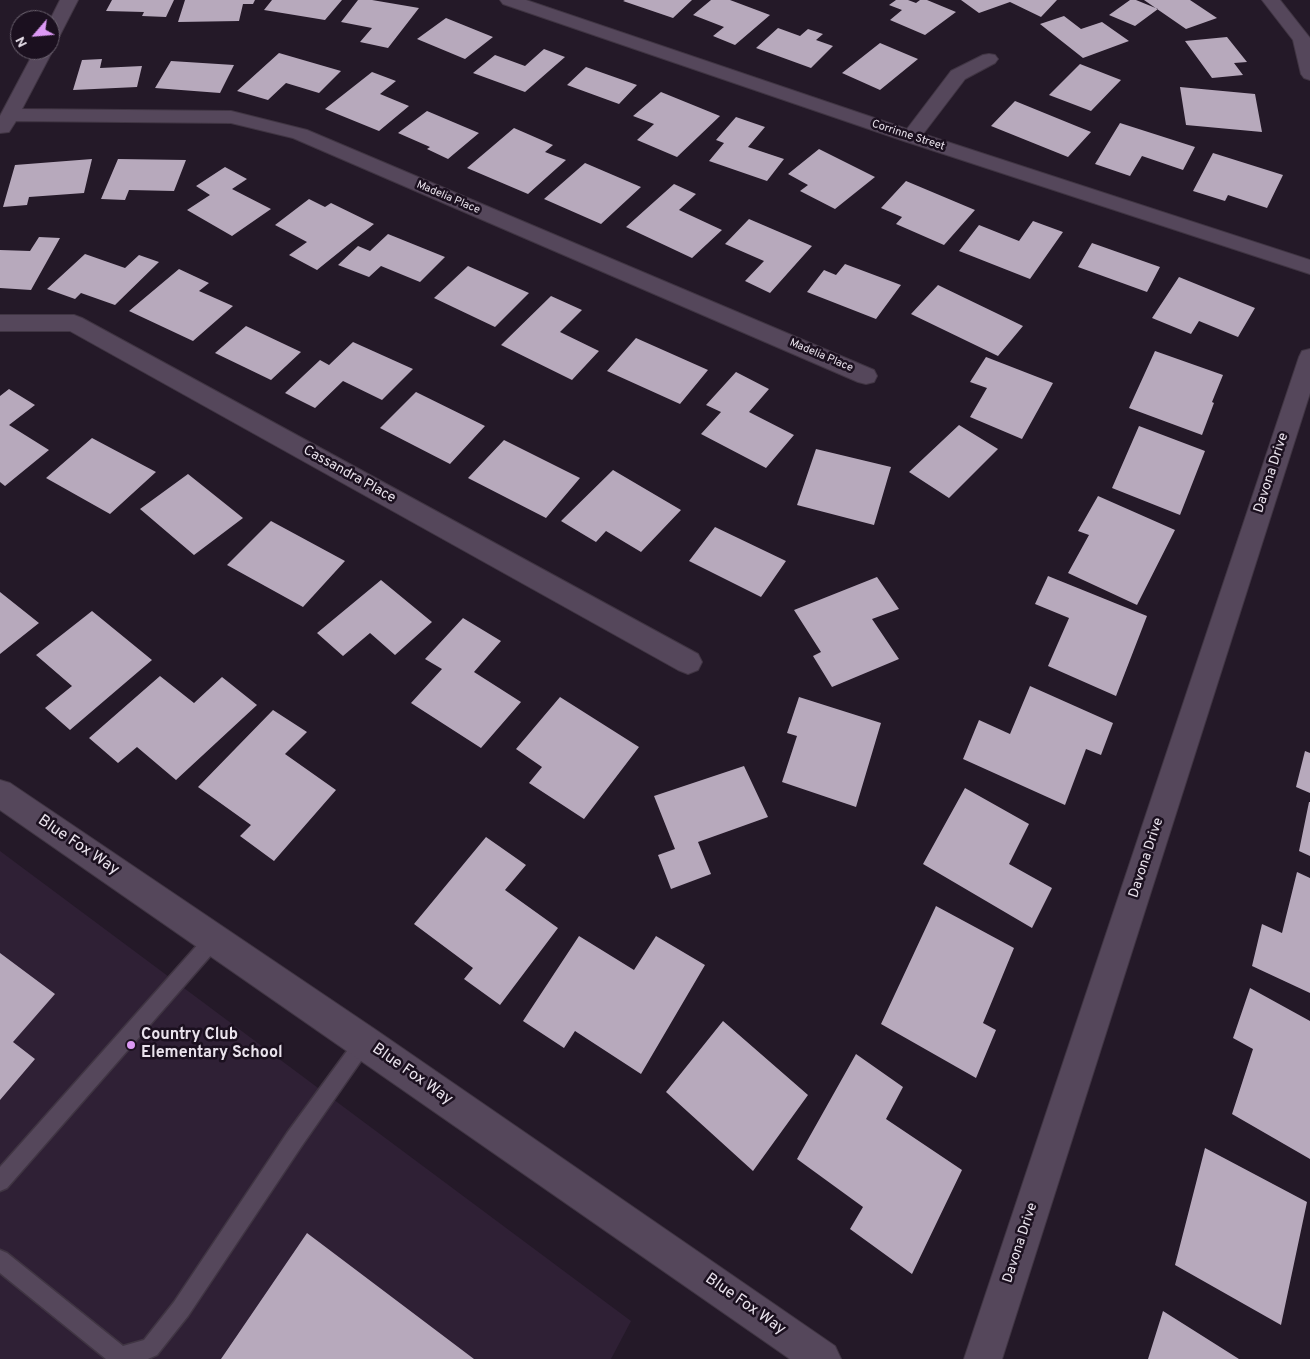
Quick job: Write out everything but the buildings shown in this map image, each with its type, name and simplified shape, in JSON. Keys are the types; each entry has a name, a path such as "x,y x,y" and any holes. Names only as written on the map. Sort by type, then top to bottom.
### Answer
{"street":[{"path":"60,18 69,0"},
{"name":"Corrinne Street","path":"509,0 911,137 1310,267"},
{"path":"1271,0 1302,39 1310,74"},
{"path":"911,137 958,75 989,59"},
{"path":"5,123 39,60"},
{"name":"Madelia Place","path":"5,123 231,116 300,134 866,376"},
{"name":"Cassandra Place","path":"0,323 74,323 688,662"},
{"name":"Davona Drive","path":"983,1359 1310,357"},
{"name":"Blue Fox Way","path":"0,793 822,1359"}],"lane":[{"path":"0,1182 214,939"},
{"path":"0,1260 120,1357 150,1348 181,1309 294,1140 364,1042"}],"shaded area":[{"name":"Country Club Elementary School","path":"0,851 631,1321 611,1359 0,1359"}],"place":[{"name":"Country Club Elementary School","path":"131,1045"}]}
